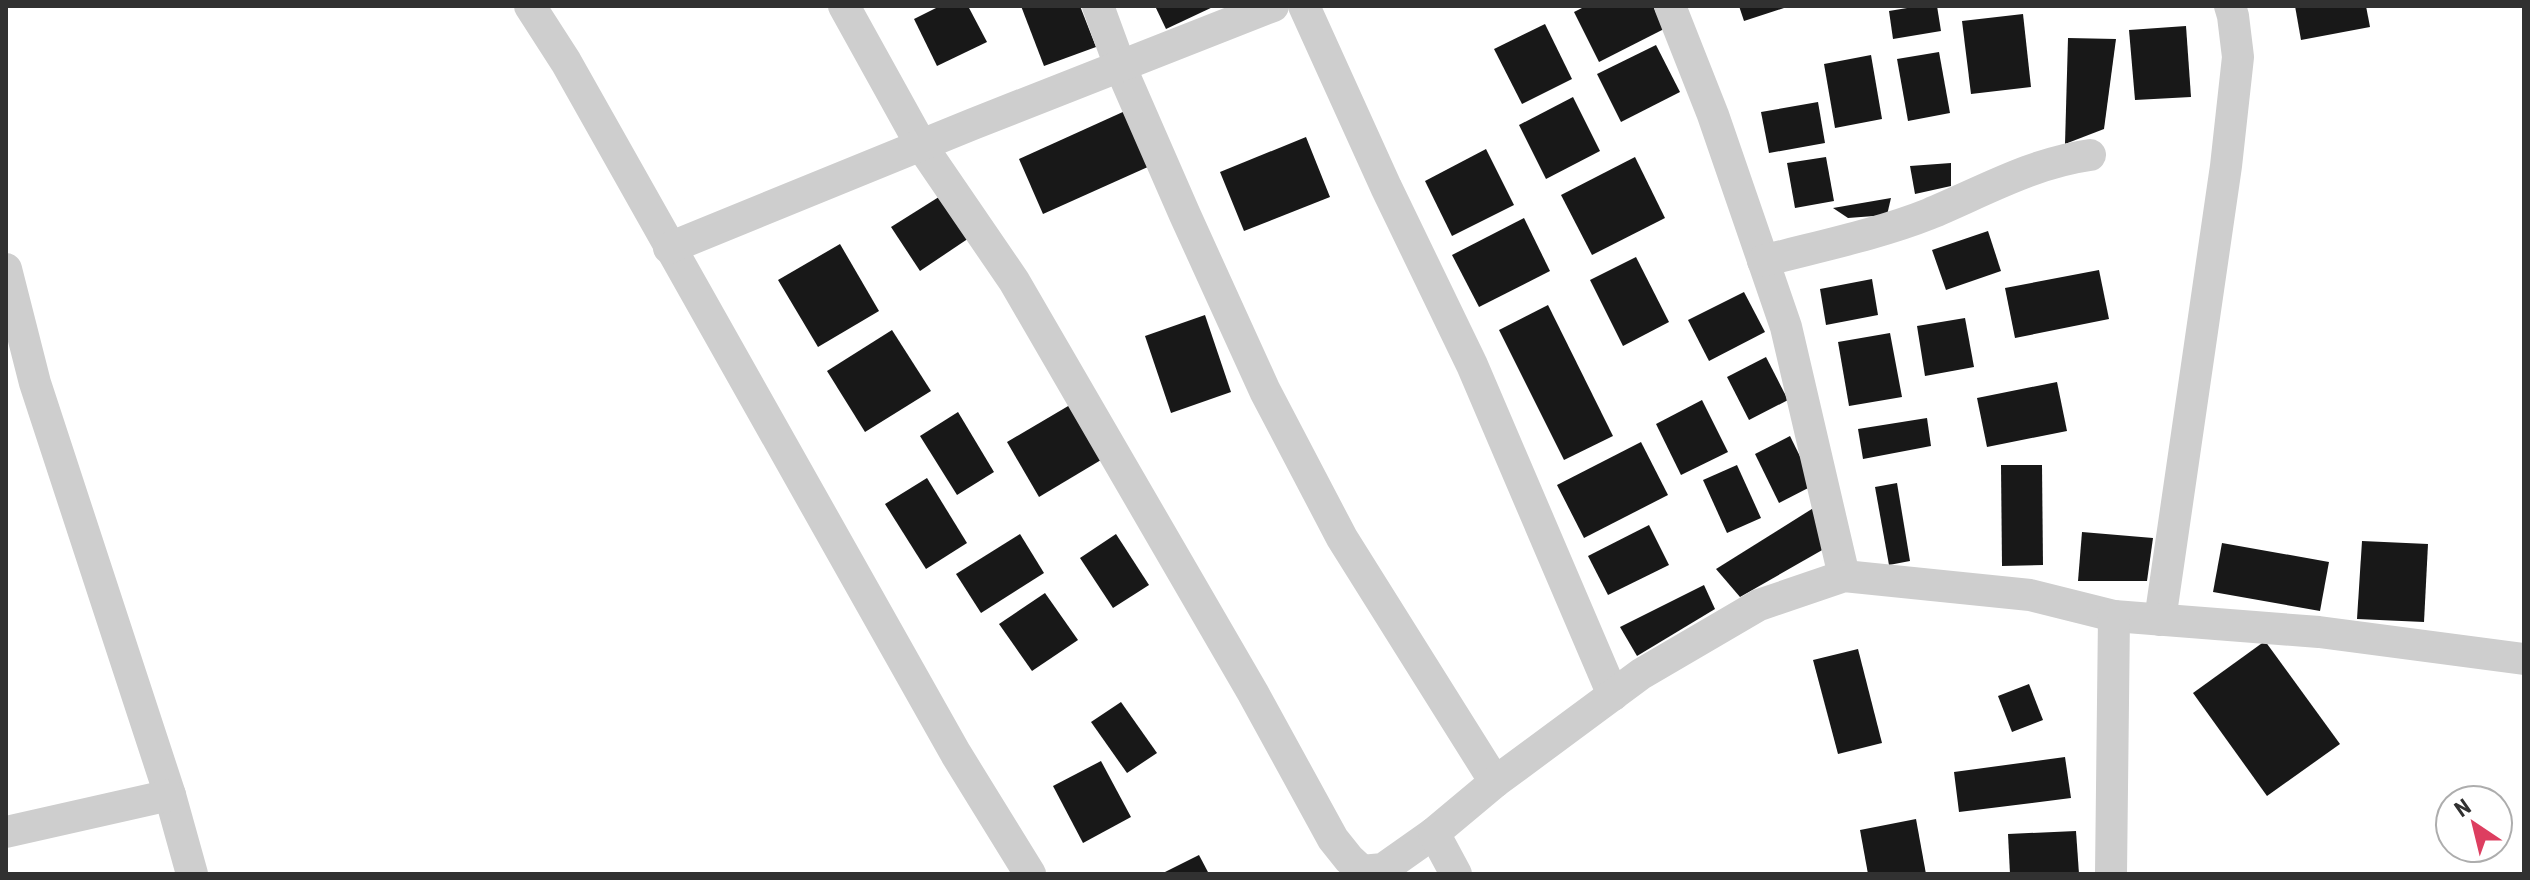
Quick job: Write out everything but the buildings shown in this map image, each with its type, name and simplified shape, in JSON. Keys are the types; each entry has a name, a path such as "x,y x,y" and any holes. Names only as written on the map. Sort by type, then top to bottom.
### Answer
{"street":[{"path":"530,6 566,62 956,754 1030,874"},
{"path":"844,6 921,145 1014,281 1163,536 1333,839 1362,871 1383,869 1434,833 1495,782 1641,674 1759,605 1844,576 2030,595 2114,616 2319,632 2524,659"},
{"path":"1098,6 1120,66 1224,305 1286,432 1342,538 1495,782"},
{"path":"669,248 1273,6"},
{"path":"1304,6 1386,187 1472,365 1613,695"},
{"path":"1670,6 1713,115 1786,327 1844,576"},
{"path":"2160,620 2238,57 2230,6"},
{"path":"1763,261 1926,215 2031,169 2059,159 2090,155"},
{"path":"6,269 35,383 170,795 192,874"},
{"path":"2111,874 2114,616"},
{"path":"6,832 170,795"},
{"path":"1434,833 1456,874"}]}
